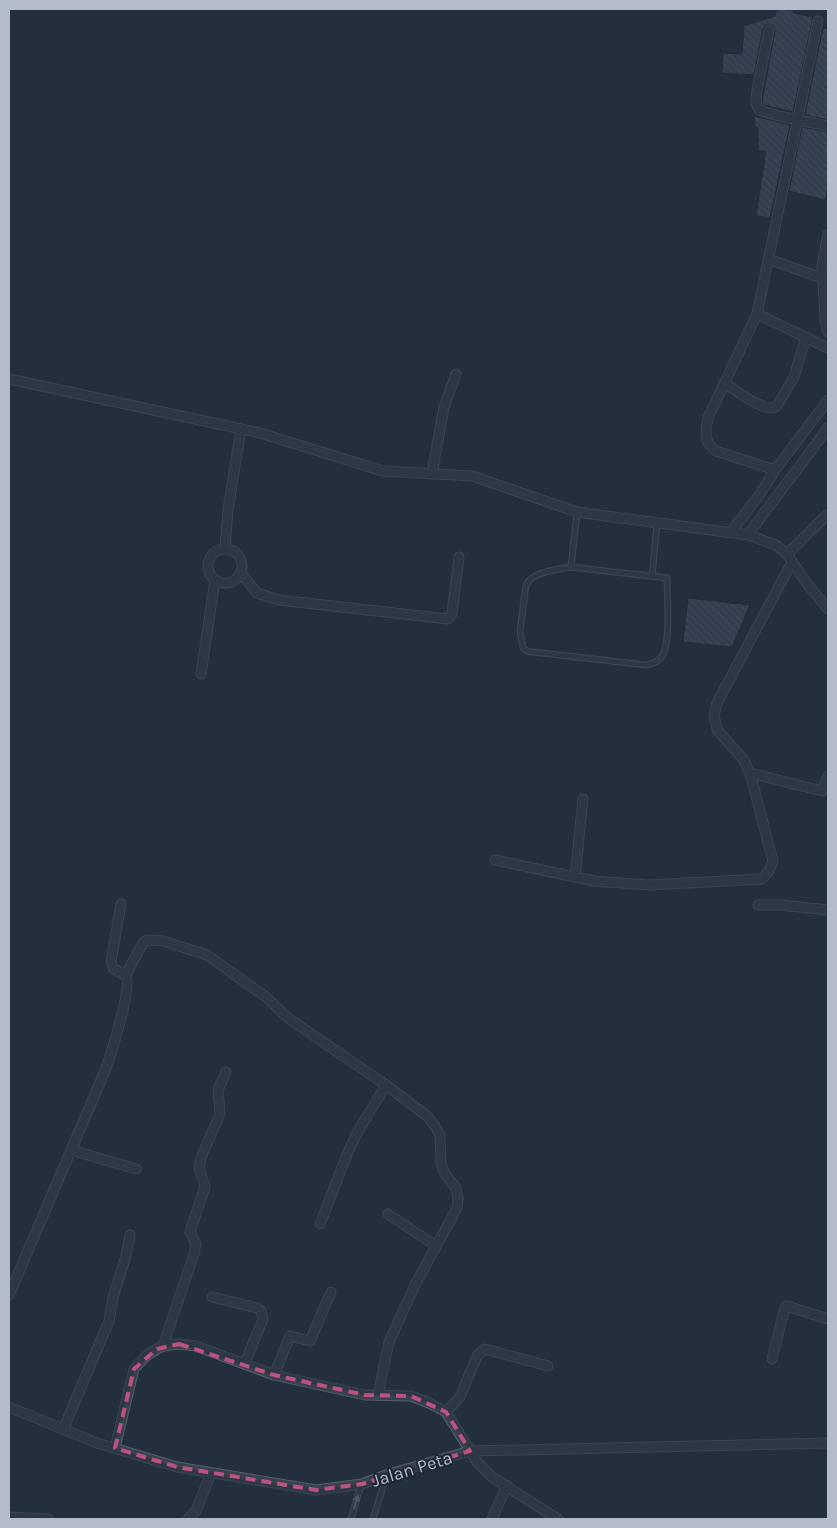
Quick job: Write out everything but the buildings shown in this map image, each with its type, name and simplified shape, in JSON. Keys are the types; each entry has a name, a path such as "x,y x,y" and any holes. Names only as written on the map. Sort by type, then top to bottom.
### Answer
{"street":[{"path":"775,470 716,452 709,447 706,426 757,314 818,21"},
{"path":"769,30 757,90 756,103 759,110 766,114 828,126"},
{"path":"828,234 822,266 825,281 825,320 828,332"},
{"path":"768,259 825,281"},
{"path":"757,314 828,348"},
{"path":"724,383 764,407 774,408 794,377 806,337"},
{"path":"432,474 440,420 456,374"},
{"path":"9,379 241,429 384,471 472,476 577,512 748,536 776,546 788,554 828,609"},
{"path":"730,533 828,400"},
{"path":"809,425 823,435"},
{"path":"748,536 805,461 828,426"},
{"path":"225,548 228,510 241,429"},
{"path":"790,450 805,461"},
{"path":"788,554 828,514"},
{"path":"225,548 235,551 242,561 240,573 232,582 214,580 209,572 208,562 210,558 216,551 225,548"},
{"path":"240,573 257,593 279,600 448,618 452,614 459,557"},
{"path":"495,860 575,877 649,885 762,879 773,861 750,773 743,759 717,730 714,714 717,703 792,562"},
{"path":"200,674 214,580"},
{"path":"750,773 825,794 828,776"},
{"path":"575,877 583,800"},
{"path":"9,1295 105,1071 115,1043 127,980 125,976 113,968 111,960 122,904"},
{"path":"758,905 828,910"},
{"path":"125,976 143,943 147,940 163,941 207,954 266,997 288,1018 386,1085 427,1116 436,1126 440,1136 441,1164 445,1174 456,1188 457,1208 415,1285 389,1342 378,1396"},
{"path":"163,1346 194,1254 196,1244 190,1232 205,1187 199,1168 202,1155 220,1113 218,1090 226,1072"},
{"path":"320,1224 348,1152 386,1085"},
{"path":"71,1150 136,1169"},
{"path":"388,1214 436,1246"},
{"path":"63,1430 109,1321 112,1297 126,1256 130,1234"},
{"path":"274,1375 290,1336 310,1341 331,1292"},
{"path":"212,1297 257,1308 261,1311 263,1319 245,1363"},
{"path":"772,1359 785,1307 787,1306 828,1319"},
{"path":"115,1448 134,1369 146,1356 163,1346 179,1344 196,1346 274,1375 365,1395 411,1396 429,1403 446,1412 477,1462 492,1477 558,1519"},
{"path":"446,1412 460,1397 477,1356 485,1349 548,1366"},
{"name":"Jalan Peta","path":"9,1407 63,1430 177,1468 316,1490 362,1484 386,1475 470,1451 828,1443"},
{"path":"188,1519 196,1511 211,1473"},
{"path":"492,1519 507,1486"},
{"path":"9,1517 48,1519"}],"lane":[{"path":"571,568 577,512"},
{"path":"652,576 657,523"},
{"path":"571,568 652,576 667,578 667,639 663,655 658,660 646,666 527,651 523,648 520,631 526,585 528,580 535,576 571,568"},
{"path":"373,1519 386,1475"},
{"path":"351,1519 362,1484"}],"highlighted area":[{"path":"179,1344 274,1375 365,1395 411,1396 446,1412 470,1451 362,1484 316,1490 177,1467 115,1448 134,1369 157,1349"}]}
